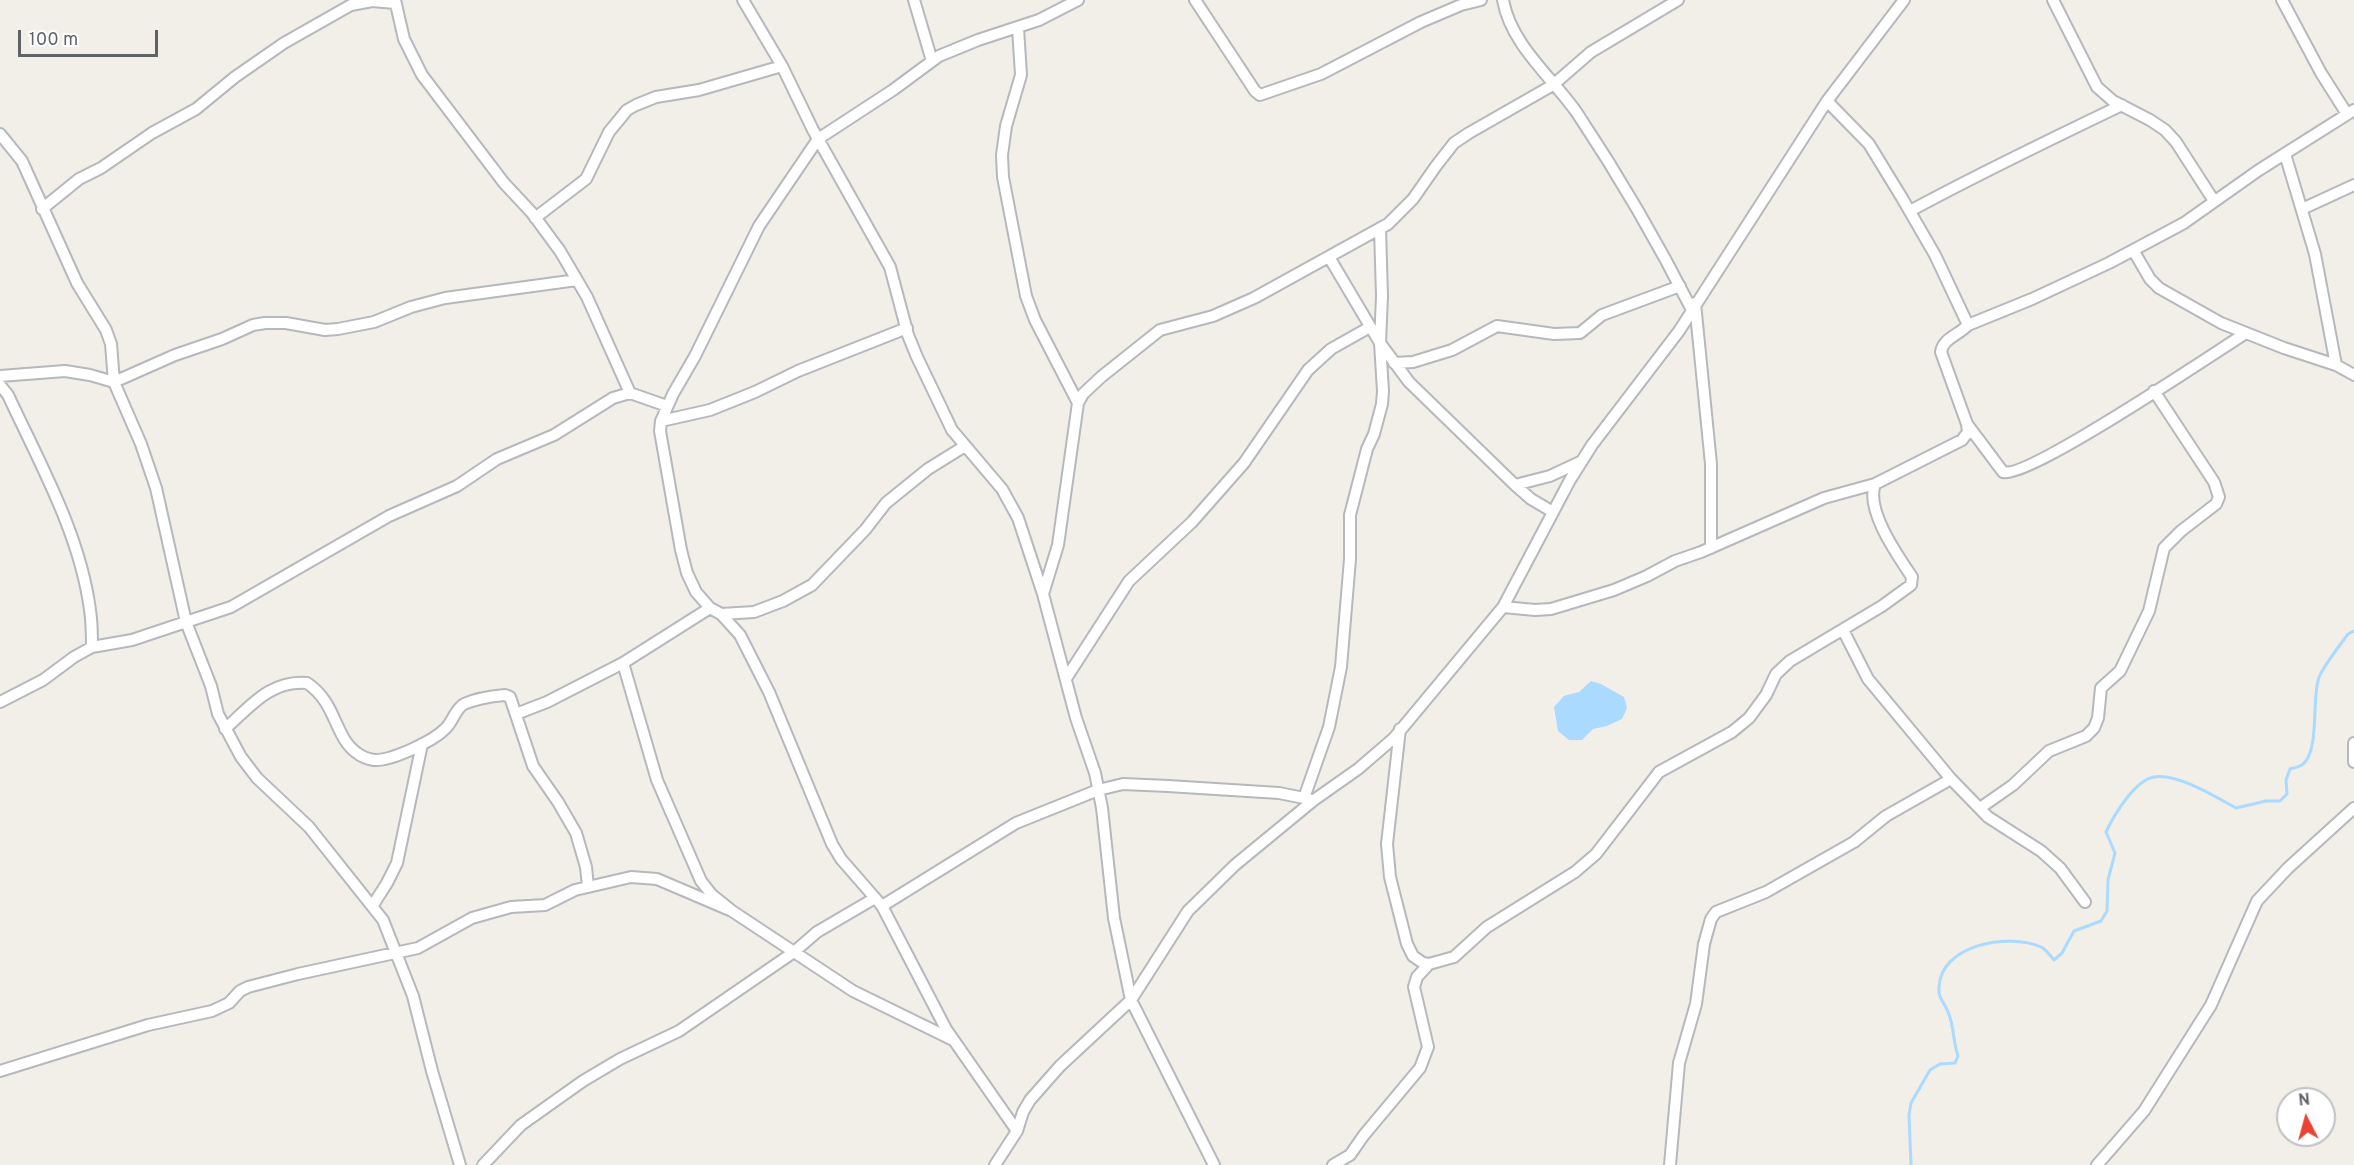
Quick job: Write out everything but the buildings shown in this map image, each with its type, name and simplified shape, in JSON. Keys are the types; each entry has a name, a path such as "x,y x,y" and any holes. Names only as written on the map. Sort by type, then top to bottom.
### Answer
{"street":[{"path":"743,0 782,66 818,139 890,267 916,357 952,430 1002,489 1018,518 1043,594 1098,790 1114,918 1131,1000 1215,1165"},
{"path":"914,0 932,61"},
{"path":"1017,1131 939,1017 878,902 841,859 832,844 769,692 740,635 696,592 687,573 681,550 662,444 662,421 667,406 695,356 759,225 818,139 893,90 932,61 978,40 1039,20 1078,0"},
{"path":"1195,0 1255,91 1260,95 1321,74 1422,22 1461,5 1480,0"},
{"path":"1503,0 1512,28 1553,85 1575,111 1693,307 1711,464 1711,548"},
{"path":"1043,594 1058,545 1078,403 1083,394 1101,377 1160,330 1213,316 1244,303 1380,228 1408,206 1454,143 1553,85 1591,52 1678,0"},
{"path":"995,1165 1017,1131 1023,1112 1030,1100 1060,1066 1131,1000 1188,911 1235,865 1309,799 1358,769 1400,729 1503,607 1582,461 1679,331 1827,101 1904,0"},
{"path":"2053,0 2097,87 2113,101 2165,130 2176,142 2214,201"},
{"path":"1503,607 1536,610 1578,602 1614,590 1675,561 1711,548 1824,498 1875,484 1962,440 1968,432 1967,424 1941,352 1946,341 1961,333 1968,325 2032,299 2133,250 2184,222 2350,112 2321,73 2282,0"},
{"path":"42,209 80,179 196,109 235,77 284,43 351,5 372,1 395,1 404,39 422,75 504,183 560,251 587,297 630,393"},
{"path":"1017,28 1021,75 1006,126 1002,155 1003,177 1026,296 1035,320 1078,403"},
{"path":"535,218 586,179 609,132 627,110 656,97 699,90 782,66"},
{"path":"1827,101 1869,144 1935,255 1968,325"},
{"path":"1910,210 1989,168 2122,105"},
{"path":"0,134 22,161 77,283 105,330 113,353 114,382 141,444 156,488 186,622 225,729 257,778 309,826 383,920 413,996 460,1165"},
{"path":"2285,153 2315,254 2336,365"},
{"path":"2302,209 2354,185"},
{"path":"1309,799 1329,727 1341,667 1350,558 1350,515 1367,449 1374,434 1383,391 1380,343 1382,296 1380,228"},
{"path":"2133,250 2150,279 2159,288 2221,323 2336,365 2354,375"},
{"path":"1329,257 1380,343 1409,382 1515,485 1531,499 1553,512"},
{"path":"0,376 65,371 114,382 175,355 264,322 286,323 325,330 338,329 374,322 411,307 445,298 577,280"},
{"path":"1394,363 1413,362 1452,350 1497,326 1554,334 1580,333 1596,319 1615,309 1680,286"},
{"path":"1067,677 1129,581 1192,522 1244,463 1308,370 1331,349 1370,327"},
{"path":"662,421 719,406 798,371 907,328"},
{"path":"1967,424 2003,471 2008,473 2017,471 2066,447 2246,333"},
{"path":"0,385 8,394 68,527 84,578 90,610 92,647"},
{"path":"1980,808 2013,785 2049,751 2080,740 2094,728 2098,718 2101,688 2120,671 2149,611 2164,548 2181,531 2216,504 2219,497 2214,482 2154,391"},
{"path":"0,702 43,680 92,647 132,640 231,607 389,516 457,486 497,459 554,435 612,398 630,393 667,406"},
{"path":"721,614 754,612 783,601 812,585 865,530 886,503 928,470 965,446"},
{"path":"1515,485 1550,476 1582,461"},
{"path":"1400,729 1387,844 1390,877 1407,945 1413,956 1429,964 1454,957 1487,927 1575,872 1596,854 1659,772 1732,732 1758,710 1776,674 1790,661 1882,606 1911,585 1912,577 1889,544 1873,498 1875,484"},
{"path":"516,714 547,702 623,663 710,608"},
{"path":"1843,630 1868,679 1951,778 1988,817 2041,851 2060,868 2085,902"},
{"path":"623,663 657,780 701,881 712,895 732,911 853,991 954,1040"},
{"path":"225,729 260,696 284,685 297,682 308,683 315,688 333,711 348,744 365,758 385,759 422,744 445,730 464,704 505,695 510,698 533,766 576,833 586,867 588,887"},
{"path":"2354,743 2354,762"},
{"path":"373,905 397,863 422,744"},
{"path":"1670,1165 1676,1120 1678,1063 1696,1004 1704,944 1710,919 1716,912 1766,892 1854,842 1886,816 1951,778"},
{"path":"483,1165 521,1125 583,1081 620,1059 679,1030 794,952 826,926 878,902 1016,823 1098,790 1123,784 1279,794 1309,799"},
{"path":"2097,1165 2144,1111 2211,1005 2257,901 2288,868 2354,808"},
{"path":"0,1071 148,1025 212,1011 229,1003 248,987 298,974 397,954 427,944 472,918 511,907 545,905 576,890 588,887 642,876 657,879 732,911"},
{"path":"1333,1165 1350,1155 1420,1068 1428,1047 1414,987 1417,977 1429,964"}],"water":[{"path":"1591,681 1624,697 1627,708 1622,719 1593,729 1582,740 1569,740 1558,731 1554,707 1564,696 1579,692"}],"waterway":[{"path":"1911,1165 1909,1115 1911,1103 1930,1070 1940,1064 1955,1063 1958,1056 1950,1017 1939,991 1943,972 1951,961 1979,946 2012,941 2041,947 2054,960 2062,953 2074,931 2101,921 2107,911 2108,880 2115,853 2106,832 2126,799 2147,780 2163,777 2185,782 2236,808 2266,801 2280,801 2287,794 2286,780 2290,769 2303,764 2312,746 2316,693 2321,673 2348,634 2354,631"}]}
